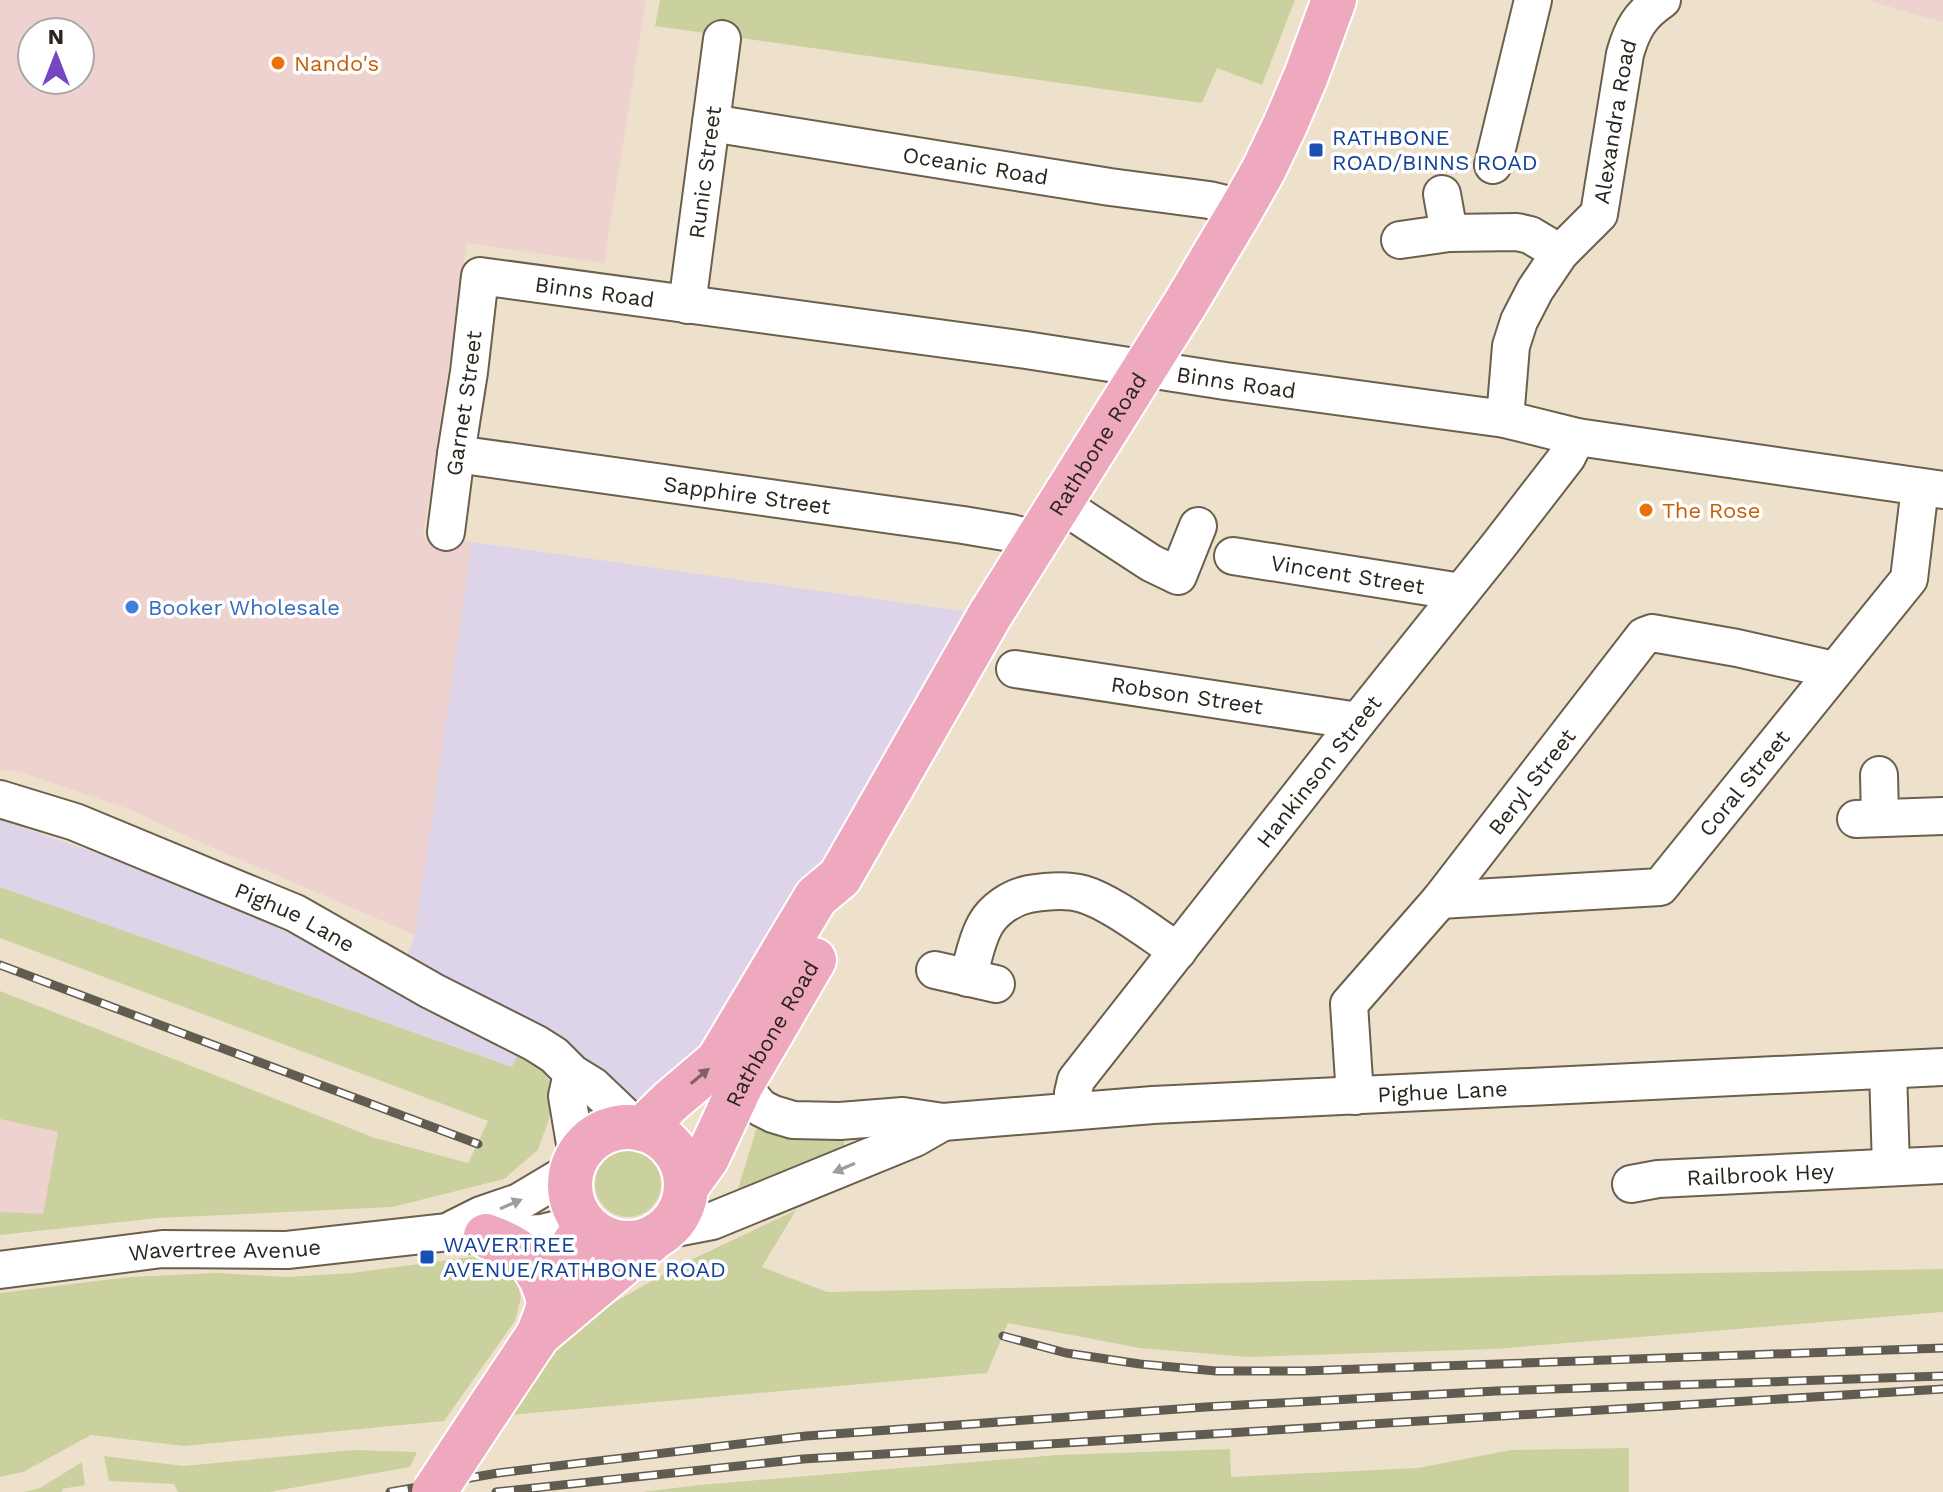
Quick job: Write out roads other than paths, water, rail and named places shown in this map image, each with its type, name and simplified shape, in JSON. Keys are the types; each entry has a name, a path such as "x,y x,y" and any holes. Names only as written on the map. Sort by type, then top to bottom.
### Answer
{"main road":[{"name":"Rathbone Road","path":"639,1128 718,1061 816,897 840,877 971,646 1145,368 1264,169 1306,76 1334,0"},
{"name":"Rathbone Road","path":"686,1187 707,1158 741,1085 840,915 840,877"},
{"path":"544,1318 662,1232 676,1218 683,1203 686,1187 683,1167 674,1150 660,1137 639,1128 618,1128 602,1133 588,1143 574,1163 569,1189 574,1207 585,1225 602,1238 621,1243 640,1242 662,1232"},
{"path":"434,1492 544,1318 570,1250 585,1225"},
{"path":"467,1234 505,1243 520,1252 541,1276 544,1318"}],"street":[{"path":"1493,165 1533,0"},
{"name":"Alexandra Road","path":"1505,419 1511,346 1519,321 1560,253 1599,214 1631,31 1648,10 1662,0"},
{"name":"Runic Street","path":"687,305 722,39"},
{"name":"Oceanic Road","path":"711,123 1209,200 1242,208"},
{"path":"1442,194 1449,233"},
{"path":"1400,240 1449,233 1517,232 1530,235 1560,253"},
{"name":"Binns Road","path":"480,276 1505,419 1577,437 1932,488"},
{"name":"Garnet Street","path":"446,532 480,276"},
{"name":"Hankinson Street","path":"1073,1111 1076,1080 1567,457 1577,437"},
{"name":"Sapphire Street","path":"456,454 976,527 1036,539"},
{"name":"Coral Street","path":"1440,900 1660,887 1909,579 1932,488"},
{"path":"1059,503 1151,563 1178,576 1198,526"},
{"name":"Vincent Street","path":"1233,556 1461,592"},
{"name":"Beryl Street","path":"1355,1096 1349,1004 1440,900 1644,636 1652,633 1737,648 1834,670"},
{"name":"Robson Street","path":"1015,669 1358,721"},
{"path":"1879,775 1868,818 1943,816"},
{"name":"Pighue Lane","path":"0,799 75,822 295,913 432,991 535,1043 593,1086 639,1128"},
{"path":"966,977 984,926 997,909 1018,897 1044,891 1085,895 1108,906 1178,951"},
{"name":"Pighue Lane","path":"741,1085 761,1108 793,1120 840,1121 903,1116 943,1122 1073,1111 1943,1067"},
{"path":"1888,1070 1891,1167"},
{"path":"572,1073 567,1096 574,1163"},
{"name":"Pighue Lane","path":"662,1232 712,1221 915,1138 943,1122"},
{"name":"Wavertree Avenue","path":"467,1234 481,1215 519,1202 574,1163"},
{"name":"Railbrook Hey","path":"1631,1184 1658,1179 1943,1165"},
{"name":"Wavertree Avenue","path":"0,1270 162,1249 287,1250 467,1234 542,1233 585,1225"}],"railway":[{"path":"0,965 478,1144"},
{"path":"1003,1336 1066,1353 1216,1371 1303,1371 1943,1348"},
{"path":"390,1492 498,1473 806,1436 1206,1407 1496,1391 1943,1376"},
{"path":"496,1492 803,1459 1943,1389"}],"place":[{"name":"Nando's","path":"278,63"},
{"name":"RATHBONE ROAD/BINNS ROAD","path":"1316,150"},
{"name":"The Rose","path":"1646,510"},
{"name":"Booker Wholesale","path":"132,607"},
{"name":"WAVERTREE AVENUE/RATHBONE ROAD","path":"427,1257"}]}
